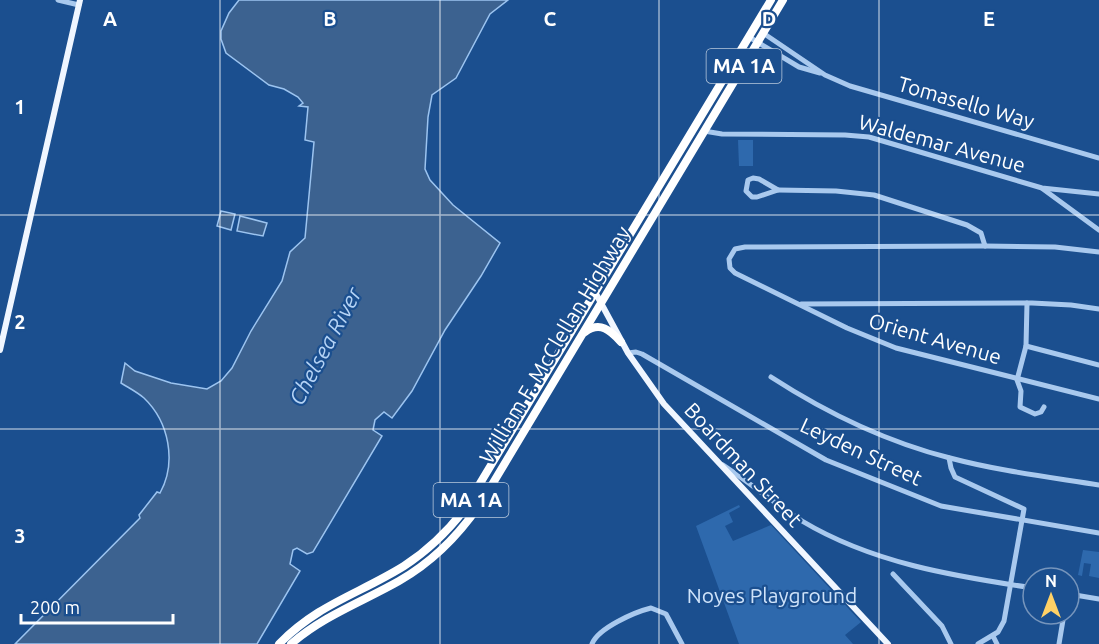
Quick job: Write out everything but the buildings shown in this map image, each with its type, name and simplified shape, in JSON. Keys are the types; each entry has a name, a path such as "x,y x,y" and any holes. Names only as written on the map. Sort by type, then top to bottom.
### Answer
{"highway":[{"name":"William F. McClellan Highway","path":"279,644 322,609 408,563 449,528 474,495 771,0"},
{"name":"William F. McClellan Highway","path":"291,644 333,614 413,573 452,540 484,498 783,0"},
{"path":"581,335 592,328 600,327 606,329 621,342"}],"main road":[{"path":"0,350 79,2"},
{"name":"Boardman Street","path":"596,292 621,342 664,404 888,644"}],"street":[{"path":"58,0 79,2"},
{"name":"Tomasello Way","path":"763,33 825,75"},
{"name":"Tomasello Way","path":"749,37 799,67 862,90 1099,158"},
{"name":"Waldemar Avenue","path":"704,132 868,137 1041,188 1099,194"},
{"path":"778,190 759,179 748,180 746,185 748,195 754,198 778,190 855,192 874,195 967,225 981,233 985,246 1055,247 1099,252"},
{"path":"1041,188 1099,230"},
{"name":"Orient Avenue","path":"985,246 740,247 729,256 729,266 733,272 884,344 930,358 1099,399"},
{"path":"799,304 1027,303 1099,309"},
{"path":"1027,303 1026,346 1017,380 1021,391 1020,407 1035,414 1041,412 1044,407"},
{"path":"1026,346 1099,365"},
{"name":"Leyden Street","path":"628,353 642,354 826,460 941,506 1099,533"},
{"path":"771,377 832,413 904,443 949,458 1099,485"},
{"path":"949,458 955,477 1024,509 1004,621 998,632 978,644"},
{"path":"717,461 800,520 858,548 941,573 1021,586"},
{"path":"741,488 750,483"},
{"path":"893,574 940,624 951,644"},
{"path":"1081,596 1099,599"},
{"path":"592,644 596,636 605,629 651,608 666,614 682,644"},
{"path":"1059,644 1062,626"},
{"path":"993,636 997,644"}],"green space":[{"path":"738,140 753,140 753,166 739,166"},
{"name":"Noyes Playground","path":"739,505 740,507 729,513 733,522 725,526 733,541 771,525 861,622 845,635 853,644 739,644 696,526"},
{"path":"1083,550 1099,552 1099,578 1089,576 1091,564 1084,563 1082,576 1080,566"}],"water":[{"name":"Chelsea River","path":"239,0 508,0 490,14 456,78 432,95 428,117 425,169 430,180 453,205 500,243 445,330 412,391 392,418 384,412 375,420 373,430 382,436 313,552 307,554 297,548 293,550 290,564 300,571 257,644 15,644 140,518 139,515 157,492 160,493 165,481 169,456 165,430 153,408 144,398 121,383 125,363 135,371 171,383 207,389 221,381 232,368 251,331 282,281 290,252 305,238 314,142 305,140 308,107 299,106 303,103 298,97 284,89 269,85 226,53 221,31 229,13"},
{"path":"221,211 235,214 231,230 217,226"},
{"path":"240,216 267,223 263,236 237,231"}]}
